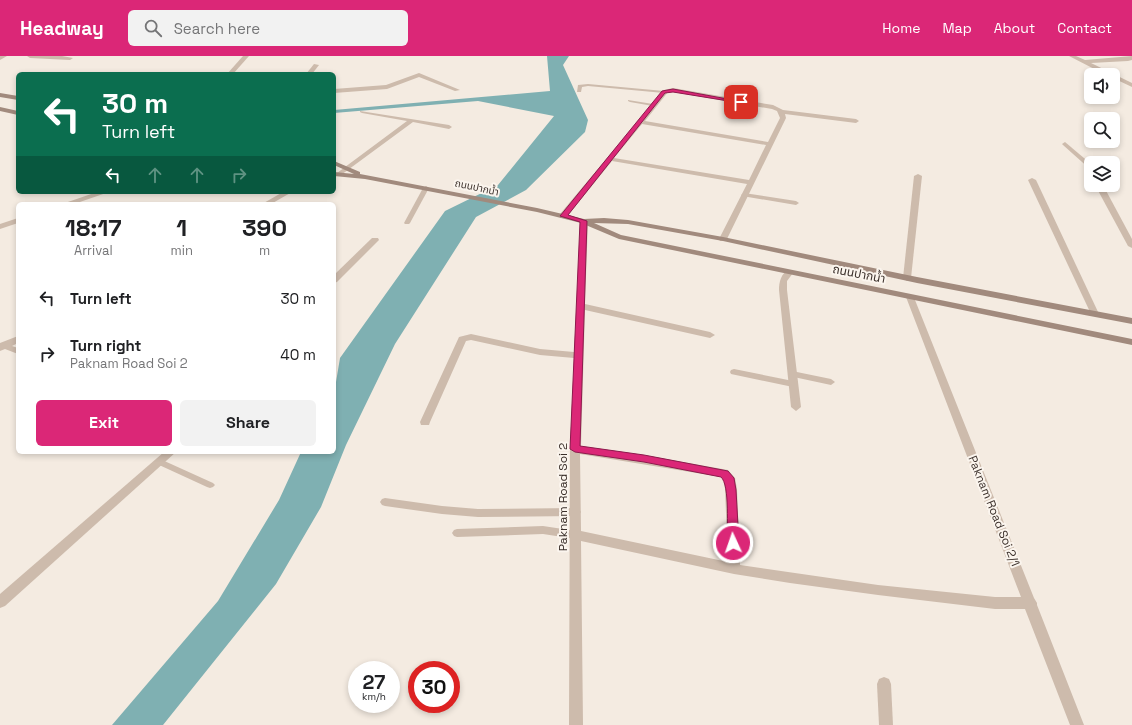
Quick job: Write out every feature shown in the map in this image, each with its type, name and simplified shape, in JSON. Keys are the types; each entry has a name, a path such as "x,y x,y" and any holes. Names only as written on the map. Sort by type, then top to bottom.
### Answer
{"street":[{"path":"0,58 4,56"},
{"path":"30,56 70,58"},
{"path":"232,72 246,56"},
{"path":"1072,56 1096,68"},
{"path":"1084,62 1128,60 1132,58 1130,56"},
{"path":"310,72 316,64"},
{"path":"336,91 387,87 419,75 457,90"},
{"path":"1120,79 1132,85"},
{"path":"563,216 653,105 667,91 773,107 781,112 856,121"},
{"path":"0,95 16,98"},
{"path":"0,109 16,112"},
{"path":"723,239 783,118 781,112"},
{"path":"639,122 771,144"},
{"path":"1065,144 1084,162"},
{"path":"609,159 750,182"},
{"name":"ถนนปากน้ำ","path":"336,164 348,168 365,177"},
{"name":"ถนนปากน้ำ","path":"336,174 365,177 538,210 584,221 619,237 1132,342"},
{"path":"907,278 918,176"},
{"path":"1032,180 1095,314"},
{"path":"1103,192 1132,246"},
{"path":"72,202 98,194"},
{"path":"270,202 284,194"},
{"name":"ถนนปากน้ำ","path":"584,221 604,220 628,222 723,239 907,278 1132,321"},
{"path":"0,227 16,221"},
{"name":"Paknam Road Soi 2","path":"576,725 575,449 584,221"},
{"path":"336,278 375,240"},
{"path":"789,273 783,281 783,290 796,407"},
{"name":"Paknam Road Soi 2/1","path":"910,297 1077,725"},
{"path":"581,306 710,336"},
{"path":"425,422 462,339 465,337 540,352 579,356"},
{"path":"1,346 16,340"},
{"path":"1,346 16,350"},
{"path":"575,449 724,473 729,478 731,490 734,569"},
{"path":"0,602 169,454"},
{"path":"576,535 734,569 878,590 995,603 1030,603"},
{"path":"884,684 886,725"}],"lane":[{"path":"579,91 580,86 588,85 667,91"},
{"path":"630,101 653,105"},
{"path":"362,112 449,127"},
{"path":"336,174 348,168 411,121"},
{"path":"407,223 426,188"},
{"path":"744,195 796,203"},
{"path":"734,372 793,384"},
{"path":"792,374 831,382"},
{"path":"160,462 210,486"},
{"path":"386,502 442,510 478,513 576,512"},
{"path":"458,533 543,530 576,535"}],"water":[{"path":"547,56 569,56 563,65 588,120 585,132 526,190 476,217 395,344 346,445 321,507 276,584 163,725 112,725 218,601 279,500 300,454 336,454 336,382 340,358 445,211 498,185 554,116 478,101 336,113 336,110 550,91"}],"route":[{"path":"733,543 731,490 729,478 724,473 575,449 584,221 563,216 653,105 667,90 741,102"}]}
